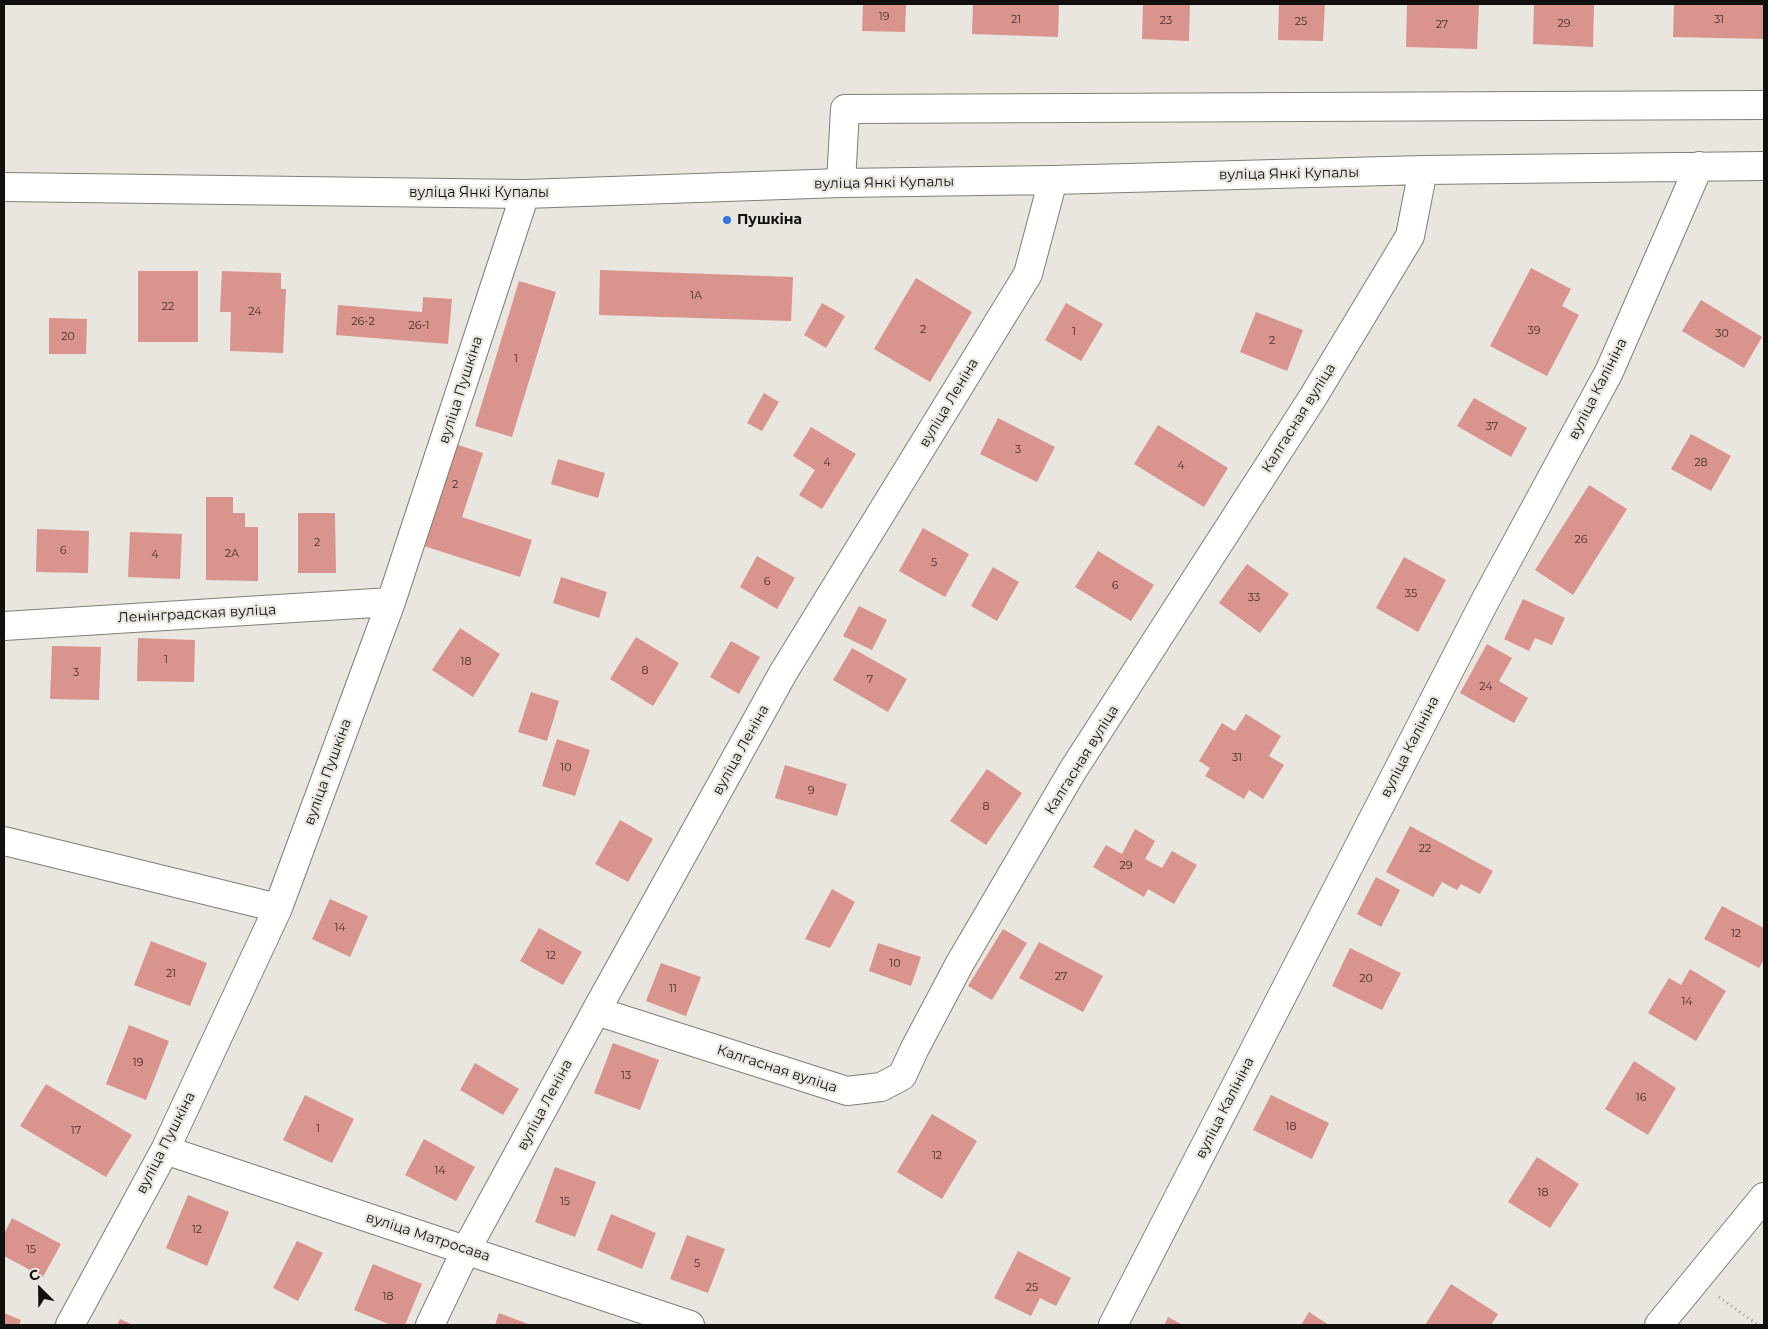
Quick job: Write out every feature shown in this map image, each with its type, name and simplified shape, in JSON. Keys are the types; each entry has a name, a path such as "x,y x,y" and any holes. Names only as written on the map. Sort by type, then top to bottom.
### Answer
{"street":[{"path":"841,183 845,109 1764,106"},
{"name":"вуліца Калініна","path":"1113,1325 1480,610 1608,372 1699,166"},
{"name":"вуліца Янкі Купалы","path":"4,187 525,194 841,183 1053,180 1423,170 1764,166"},
{"name":"Калгасная вуліца","path":"596,1011 847,1092 881,1087 902,1076 960,962 1073,770 1307,405 1410,236 1423,170"},
{"name":"вуліца Леніна","path":"430,1325 466,1250 783,673 1028,274 1053,180"},
{"name":"вуліца Пушкіна","path":"70,1325 164,1150 278,908 391,602 525,194"},
{"name":"Ленінградская вуліца","path":"4,626 391,602"},
{"path":"4,841 278,908"},
{"name":"вуліца Матросава","path":"164,1150 690,1325"},
{"path":"1659,1325 1764,1197"}],"path":[{"path":"1696,1280 1758,1325"}],"building":[{"path":"863,4 906,4 905,32 862,31"},
{"path":"973,4 1059,5 1058,37 972,34"},
{"path":"1143,4 1190,4 1189,41 1142,39"},
{"path":"1279,4 1325,4 1323,41 1278,40"},
{"path":"1407,4 1479,4 1477,49 1406,47"},
{"path":"1534,4 1594,4 1593,47 1533,44"},
{"path":"1674,4 1764,4 1764,39 1673,37"},
{"path":"1531,268 1571,289 1562,306 1579,315 1547,376 1490,346"},
{"path":"600,270 793,277 791,321 599,315"},
{"path":"138,271 198,271 198,342 138,342"},
{"path":"222,271 281,273 281,289 286,289 283,353 230,351 231,312 220,312"},
{"path":"916,278 972,312 930,382 874,349"},
{"path":"519,281 556,292 512,437 475,426"},
{"path":"423,297 452,299 448,344 336,335 338,305 422,312"},
{"path":"1701,300 1762,337 1744,368 1682,331"},
{"path":"822,303 845,316 826,348 804,335"},
{"path":"1066,303 1103,324 1081,361 1045,340"},
{"path":"1256,312 1303,330 1287,371 1240,352"},
{"path":"49,318 87,319 86,354 49,354"},
{"path":"764,393 779,402 762,431 747,423"},
{"path":"1474,398 1527,428 1511,457 1457,426"},
{"path":"998,418 1055,447 1037,482 980,454"},
{"path":"1158,425 1228,468 1204,507 1134,464"},
{"path":"811,427 856,454 822,509 799,495 815,470 793,456"},
{"path":"1691,434 1731,456 1711,491 1671,469"},
{"path":"452,443 483,453 462,517 532,540 520,577 418,544"},
{"path":"558,459 605,473 598,498 551,484"},
{"path":"1589,485 1627,509 1573,595 1535,570"},
{"path":"206,497 233,497 233,513 245,513 245,527 258,527 258,581 206,580"},
{"path":"298,513 335,513 336,573 298,573"},
{"path":"923,528 969,554 945,597 899,571"},
{"path":"37,529 89,531 88,573 36,572"},
{"path":"130,532 182,534 180,579 128,577"},
{"path":"1098,551 1154,585 1131,621 1075,587"},
{"path":"757,556 795,578 777,609 740,587"},
{"path":"1404,557 1446,580 1418,632 1376,608"},
{"path":"1247,564 1289,594 1260,633 1219,603"},
{"path":"993,567 1019,582 997,621 971,606"},
{"path":"561,577 607,592 599,618 553,603"},
{"path":"1523,599 1565,618 1552,645 1535,638 1529,651 1504,639"},
{"path":"859,606 887,620 872,650 843,636"},
{"path":"460,628 500,654 473,697 432,670"},
{"path":"636,637 679,663 653,706 610,679"},
{"path":"138,638 195,640 194,682 137,681"},
{"path":"731,641 760,657 739,694 710,677"},
{"path":"1487,644 1512,658 1499,681 1528,698 1514,723 1460,693"},
{"path":"52,646 101,647 99,700 50,699"},
{"path":"852,648 907,679 888,712 833,680"},
{"path":"531,692 559,701 547,741 518,732"},
{"path":"1246,714 1281,736 1269,756 1284,765 1263,799 1249,790 1244,799 1205,776 1210,768 1199,761 1222,723 1235,731"},
{"path":"557,739 590,750 575,796 542,786"},
{"path":"785,765 847,784 837,816 775,798"},
{"path":"987,769 1022,793 986,845 950,821"},
{"path":"620,820 653,839 628,882 595,864"},
{"path":"1410,826 1493,871 1480,894 1461,884 1457,890 1442,882 1433,897 1386,872"},
{"path":"1135,829 1155,841 1145,859 1162,868 1172,851 1197,865 1174,904 1148,889 1144,897 1093,867 1106,845 1122,854"},
{"path":"1376,877 1400,890 1381,927 1357,914"},
{"path":"832,889 855,902 830,948 805,939"},
{"path":"330,899 368,916 350,957 312,939"},
{"path":"1722,906 1764,928 1764,959 1759,968 1704,939"},
{"path":"539,928 582,952 563,985 520,961"},
{"path":"1003,929 1027,943 992,1000 968,986"},
{"path":"151,941 207,963 190,1006 134,985"},
{"path":"1039,942 1103,976 1083,1012 1019,978"},
{"path":"878,943 921,957 911,986 869,971"},
{"path":"1350,948 1401,973 1382,1010 1332,986"},
{"path":"661,963 701,977 686,1016 646,1001"},
{"path":"1690,969 1726,991 1696,1041 1648,1013 1669,978 1681,985"},
{"path":"129,1025 169,1041 146,1100 106,1084"},
{"path":"613,1043 659,1060 640,1110 594,1093"},
{"path":"1634,1061 1676,1088 1648,1135 1605,1109"},
{"path":"475,1063 519,1089 503,1115 460,1090"},
{"path":"46,1084 132,1135 106,1177 20,1126"},
{"path":"305,1095 354,1119 332,1163 283,1140"},
{"path":"1271,1095 1329,1123 1312,1159 1253,1130"},
{"path":"932,1114 977,1141 942,1199 897,1172"},
{"path":"424,1139 475,1167 456,1201 405,1175"},
{"path":"1537,1157 1579,1184 1550,1228 1508,1202"},
{"path":"555,1167 596,1182 575,1237 535,1222"},
{"path":"188,1195 229,1212 207,1266 166,1248"},
{"path":"611,1214 656,1233 642,1269 597,1250"},
{"path":"12,1218 61,1244 43,1277 4,1256 4,1234"},
{"path":"687,1235 725,1249 708,1293 670,1279"},
{"path":"297,1241 323,1253 298,1301 273,1288"},
{"path":"1018,1251 1071,1278 1056,1306 1040,1298 1031,1316 994,1298"},
{"path":"373,1264 422,1284 405,1325 391,1325 354,1310"},
{"path":"1451,1284 1498,1314 1491,1325 1425,1325"},
{"path":"1309,1312 1329,1325 1301,1325"},
{"path":"4,1313 21,1320 19,1325 4,1325"},
{"path":"499,1313 531,1325 495,1325"},
{"path":"1168,1317 1183,1325 1164,1325"},
{"path":"120,1319 133,1325 117,1325"}],"place":[{"name":"Пушкіна","path":"727,220"}]}
